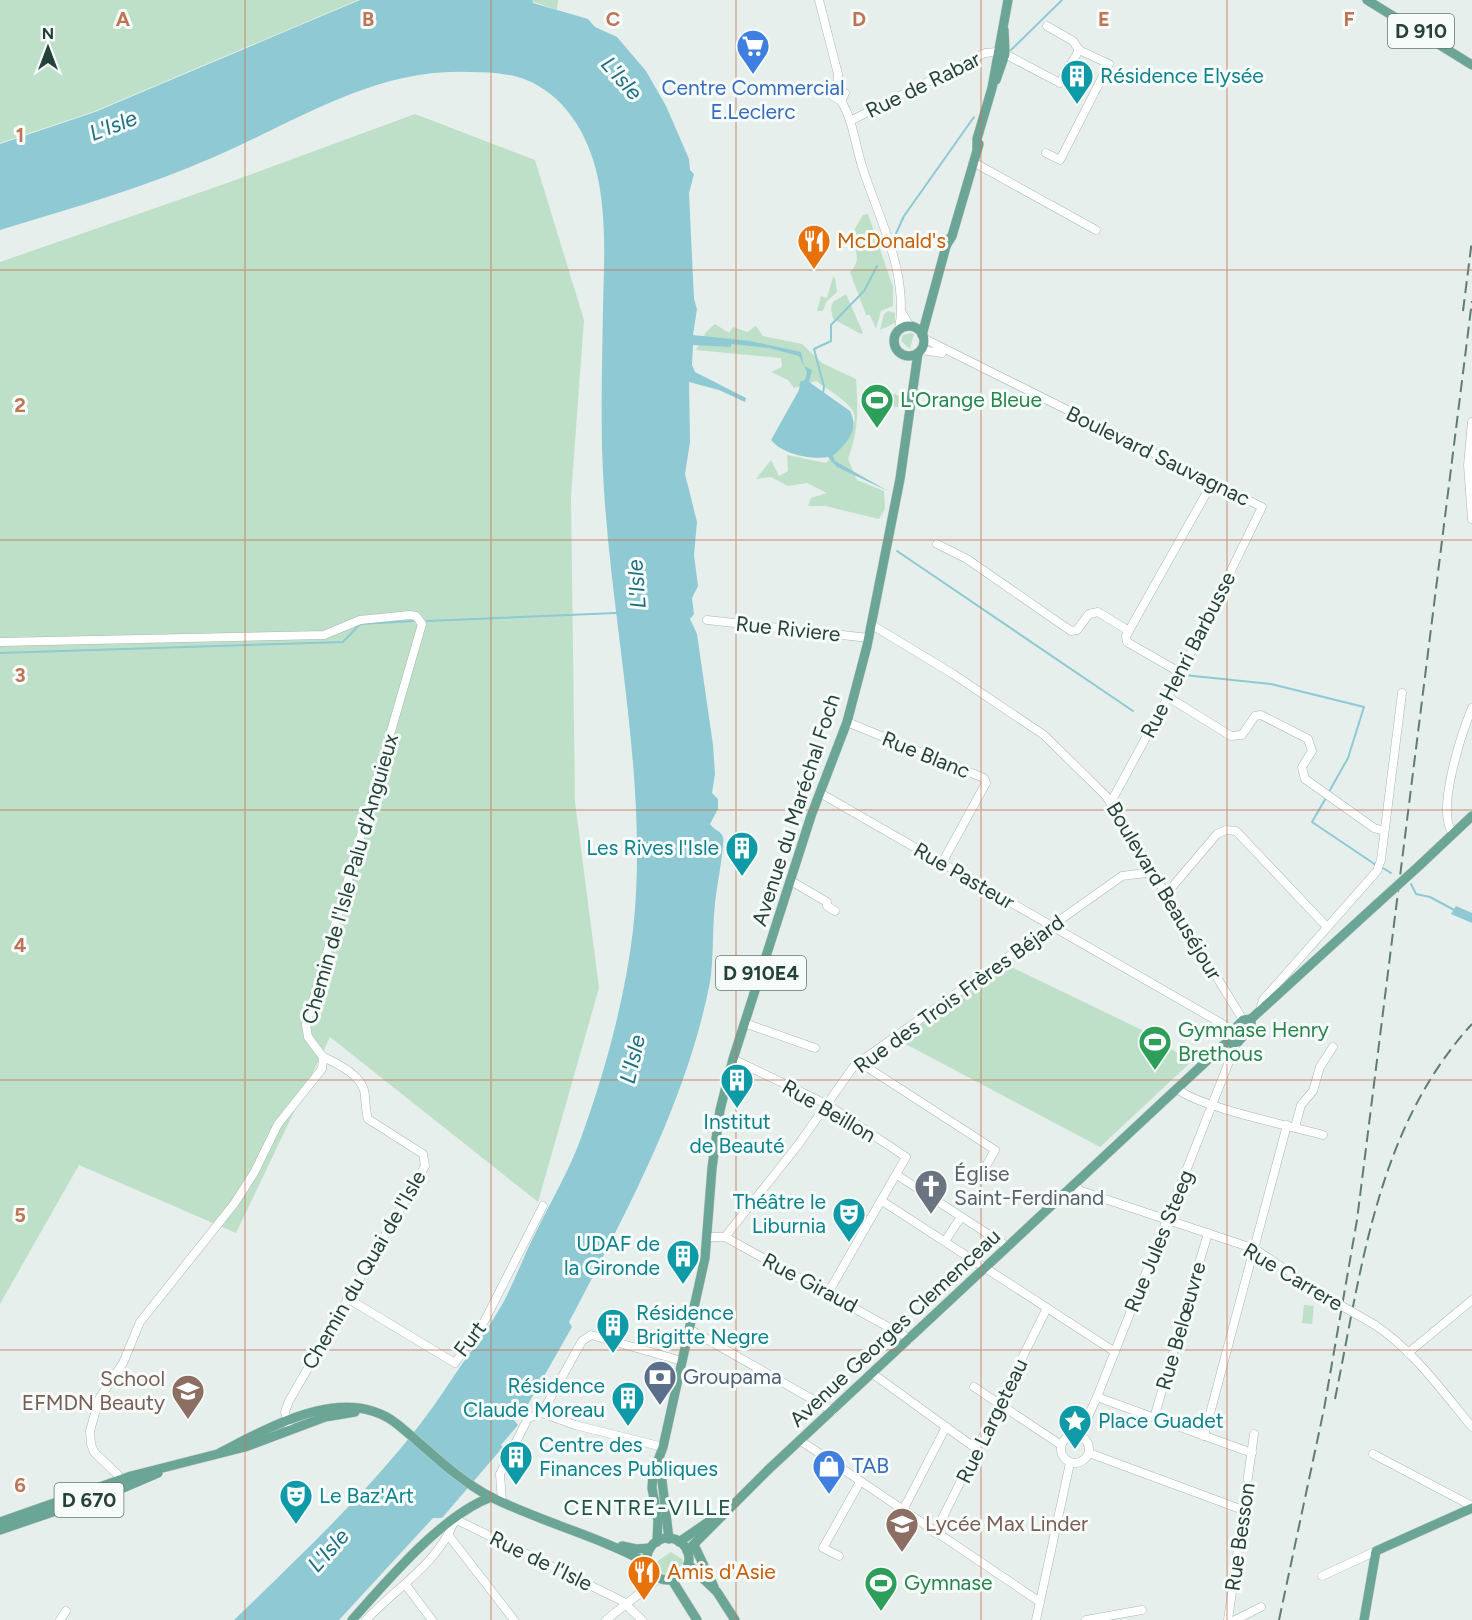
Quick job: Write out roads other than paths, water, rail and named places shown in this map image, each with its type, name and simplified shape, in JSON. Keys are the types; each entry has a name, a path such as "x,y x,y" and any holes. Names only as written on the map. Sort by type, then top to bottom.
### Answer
{"main road":[{"name":"D 910","path":"1367,0 1472,65"},
{"path":"934,290 922,320 912,327 899,330 894,342 897,350 904,355 919,351 947,244 952,237 984,128 983,120 1001,52 1007,2"},
{"path":"912,327 923,336"},
{"name":"Avenue du Maréchal Foch","path":"669,1539 660,1474 662,1451 703,1273 712,1168 720,1110 744,1023 820,793 847,722 872,625 893,518 919,351"},
{"name":"Avenue du Maréchal Foch","path":"904,355 908,367 908,419"},
{"name":"Avenue Georges Clemenceau","path":"1232,1043 1228,1036 1233,1030 1260,1011 1472,816"},
{"name":"Avenue Georges Clemenceau","path":"690,1548 1074,1185 1178,1089 1251,1027 1247,1020"},
{"name":"D 670","path":"0,1530 176,1463 221,1452 326,1409 343,1410 357,1407 395,1422 476,1488 491,1497 647,1563"},
{"name":"Avenue du Maréchal Foch","path":"654,1545 658,1520 652,1488 653,1474 662,1451"},
{"name":"Avenue Georges Clemenceau","path":"680,1542 707,1524 748,1486 770,1470"},
{"name":"D 670","path":"0,1521 122,1484"},
{"path":"476,1488 476,1502"},
{"path":"352,1620 414,1552 476,1502 491,1497"},
{"path":"1364,1620 1376,1551 1472,1507"},
{"name":"D 670","path":"588,1537 636,1549 654,1545"},
{"path":"690,1548 688,1564 682,1574 672,1580 659,1578 647,1563 654,1545 669,1539 690,1548 735,1620"},
{"path":"688,1564 717,1592"},
{"path":"672,1580 697,1620"}],"street":[{"path":"819,0 838,74 837,89 833,96 841,101 850,121 861,165 900,279 902,313 899,330"},
{"path":"1046,153 1060,160 1109,64 1078,50 1073,41 1047,26"},
{"path":"1001,52 1060,83 1078,50"},
{"name":"Rue de Rabar","path":"850,121 985,53 1001,52"},
{"path":"973,162 1096,230"},
{"path":"902,313 912,327"},
{"name":"Boulevard Sauvagnac","path":"923,336 958,357 1262,507"},
{"name":"Boulevard Sauvagnac","path":"919,351 958,357"},
{"path":"1472,422 1468,465 1472,519"},
{"path":"1181,673 1127,642 1129,631 1212,483"},
{"name":"Rue Henri Barbusse","path":"1111,802 1181,673 1262,507"},
{"path":"937,544 967,559 1071,631 1077,630 1089,615 1098,612 1129,631"},
{"name":"Chemin de l'Isle Palu d’Anguieux","path":"0,642 324,635 360,620 410,615 420,619 421,632 306,1024 308,1037 323,1057 322,1069 278,1124 254,1173 234,1204 140,1322 123,1363 99,1399 90,1431 91,1444 94,1452 122,1484"},
{"name":"Rue Riviere","path":"707,620 869,638"},
{"name":"Boulevard Beauséjour","path":"872,625 953,674 1044,735 1069,757 1111,802 1247,1020"},
{"name":"Avenue Georges Clemenceau","path":"1260,1011 1263,1000 1377,871 1402,693"},
{"path":"1168,697 1231,736 1242,735 1255,717 1261,715 1308,739 1312,751 1302,766 1305,779 1374,828 1384,831"},
{"path":"1453,833 1448,823 1450,781 1456,752 1472,708"},
{"name":"Rue Blanc","path":"847,722 984,778 986,783 942,863"},
{"name":"Rue Pasteur","path":"820,793 1233,1030"},
{"path":"1167,893 1217,834 1226,830 1236,831 1327,927"},
{"name":"Rue des Trois Frères Béjard","path":"725,1237 859,1062 1122,876 1146,873 1153,869"},
{"path":"791,880 827,902 826,906 835,911"},
{"path":"744,1023 815,1048"},
{"name":"Rue Jules Steeg","path":"1075,1435 1083,1427 1097,1398 1213,1105 1232,1043"},
{"path":"1204,1436 1291,1126 1301,1105 1313,1091 1320,1067 1333,1047"},
{"name":"Chemin du Quai de l'Isle","path":"289,1426 285,1412 289,1401 425,1166 423,1154 368,1119 364,1090 360,1081 338,1063 323,1057"},
{"name":"Rue Beillon","path":"733,1059 828,1105 906,1157 897,1175"},
{"path":"859,1062 995,1150 984,1170"},
{"path":"1178,1089 1185,1095 1213,1105 1323,1135"},
{"path":"828,1293 897,1175 1008,1247"},
{"name":"Rue Carrere","path":"1074,1185 1082,1191 1255,1250 1326,1297 1375,1325 1398,1343 1472,1427"},
{"path":"882,1201 1115,1352"},
{"name":"Furt","path":"347,1298 456,1363 485,1320 543,1206"},
{"path":"945,1241 961,1217"},
{"name":"Rue Belœuvre","path":"1154,1418 1208,1233"},
{"name":"Rue Giraud","path":"707,1237 725,1237 910,1339"},
{"path":"1408,1353 1472,1300"},
{"name":"Rue Largeteau","path":"935,1533 1047,1308"},
{"path":"689,1329 833,1411"},
{"path":"542,1413 582,1341 591,1335 682,1361"},
{"path":"873,1374 978,1450"},
{"path":"974,1387 1061,1445"},
{"name":"Rue Besson","path":"1097,1398 1252,1453"},
{"path":"502,1501 501,1474 528,1418 542,1413 662,1451"},
{"path":"902,1512 946,1427"},
{"name":"Rue Besson","path":"1228,1620 1254,1434"},
{"path":"1075,1435 1085,1439 1089,1454 1083,1461 1070,1463 1063,1458 1061,1445 1066,1438 1075,1435"},
{"path":"801,1441 902,1512 1040,1602"},
{"path":"1089,1454 1243,1510"},
{"path":"1373,1454 1472,1507"},
{"path":"1036,1620 1070,1463"},
{"path":"838,1556 823,1548 860,1482"},
{"path":"366,1620 405,1584 449,1536 456,1519"},
{"name":"Rue de l'Isle","path":"456,1519 626,1604 642,1620"},
{"path":"449,1536 514,1620"},
{"path":"1322,1576 1376,1551"},
{"path":"606,1620 659,1578"},
{"path":"405,1584 432,1620"},
{"path":"1235,1620 1261,1607"},
{"path":"1086,1620 1142,1610"},
{"path":"60,1620 66,1611"}],"water":[{"name":"L'Isle","path":"360,0 532,0 533,3 588,19 595,27 617,37 646,71 666,106 689,159 690,170 694,174 689,193 694,299 697,309 693,335 750,341 801,352 804,366 799,356 769,348 732,344 730,347 693,345 692,365 695,372 746,398 745,402 719,390 689,382 690,442 685,474 697,522 694,555 698,586 692,598 694,614 690,619 697,634 713,745 715,774 712,793 718,799 718,809 710,824 722,835 723,842 715,904 710,982 700,1026 670,1114 632,1199 569,1322 572,1327 527,1406 514,1420 518,1425 501,1445 503,1447 442,1518 433,1518 339,1620 234,1620 378,1475 426,1416 499,1310 577,1150 613,1035 625,982 633,930 637,876 636,821 628,710 608,544 604,490 602,400 604,241 597,174 580,130 562,105 538,86 524,79 490,73 434,73 369,88 306,113 188,168 0,230 0,144 95,112"},
{"path":"804,366 812,370 809,382 850,411 853,418 853,430 843,446 833,456 835,461 888,491 837,467 828,457 813,458 797,455 782,449 771,440 799,390 800,382 805,380 807,372"},
{"path":"1456,906 1472,913 1472,923 1451,914"}],"waterway":[{"path":"1011,50 1062,0"},
{"path":"894,238 904,216 974,117"},
{"path":"823,393 824,387 814,349 831,341 831,325 864,291 877,266"},
{"path":"897,551 1133,711"},
{"name":"L'Isle","path":"427,621 616,613"},
{"path":"0,653 343,642 360,624 415,621"},
{"path":"1184,675 1271,684 1364,707 1348,758 1330,790"},
{"path":"1327,796 1312,822 1376,865"},
{"path":"1383,868 1391,873"},
{"path":"1411,884 1416,894 1430,897 1456,911"}],"railway":[{"path":"1463,311 1472,240"},
{"path":"1279,1620 1324,1409 1357,1220 1472,301"},
{"path":"1335,1399 1365,1250 1394,1154 1414,1108 1440,1065 1472,1024"}],"place":[{"name":"Centre Commercial E.Leclerc","path":"753,75"},
{"name":"Résidence Elysée","path":"1077,105"},
{"name":"McDonald's","path":"814,270"},
{"name":"L'Orange Bleue","path":"877,429"},
{"name":"Les Rives l'Isle","path":"742,877"},
{"name":"Gymnase Henry Brethous","path":"1155,1071"},
{"name":"Institut de Beauté","path":"737,1109"},
{"name":"Église Saint-Ferdinand","path":"931,1215"},
{"name":"Théâtre le Liburnia","path":"849,1243"},
{"name":"UDAF de la Gironde","path":"683,1285"},
{"name":"Résidence Brigitte Negre","path":"613,1354"},
{"name":"Groupama","path":"660,1406"},
{"name":"School EFMDN Beauty","path":"188,1420"},
{"name":"Résidence Claude Moreau","path":"628,1427"},
{"name":"Place Guadet","path":"1075,1450"},
{"name":"Centre des Finances Publiques","path":"516,1486"},
{"name":"TAB","path":"829,1495"},
{"name":"Le Baz'Art","path":"296,1525"},
{"name":"Lycée Max Linder","path":"902,1553"},
{"name":"Amis d'Asie","path":"644,1601"},
{"name":"Gymnase","path":"881,1612"}],"district":[{"name":"CENTRE-VILLE","path":"648,1507"}]}
